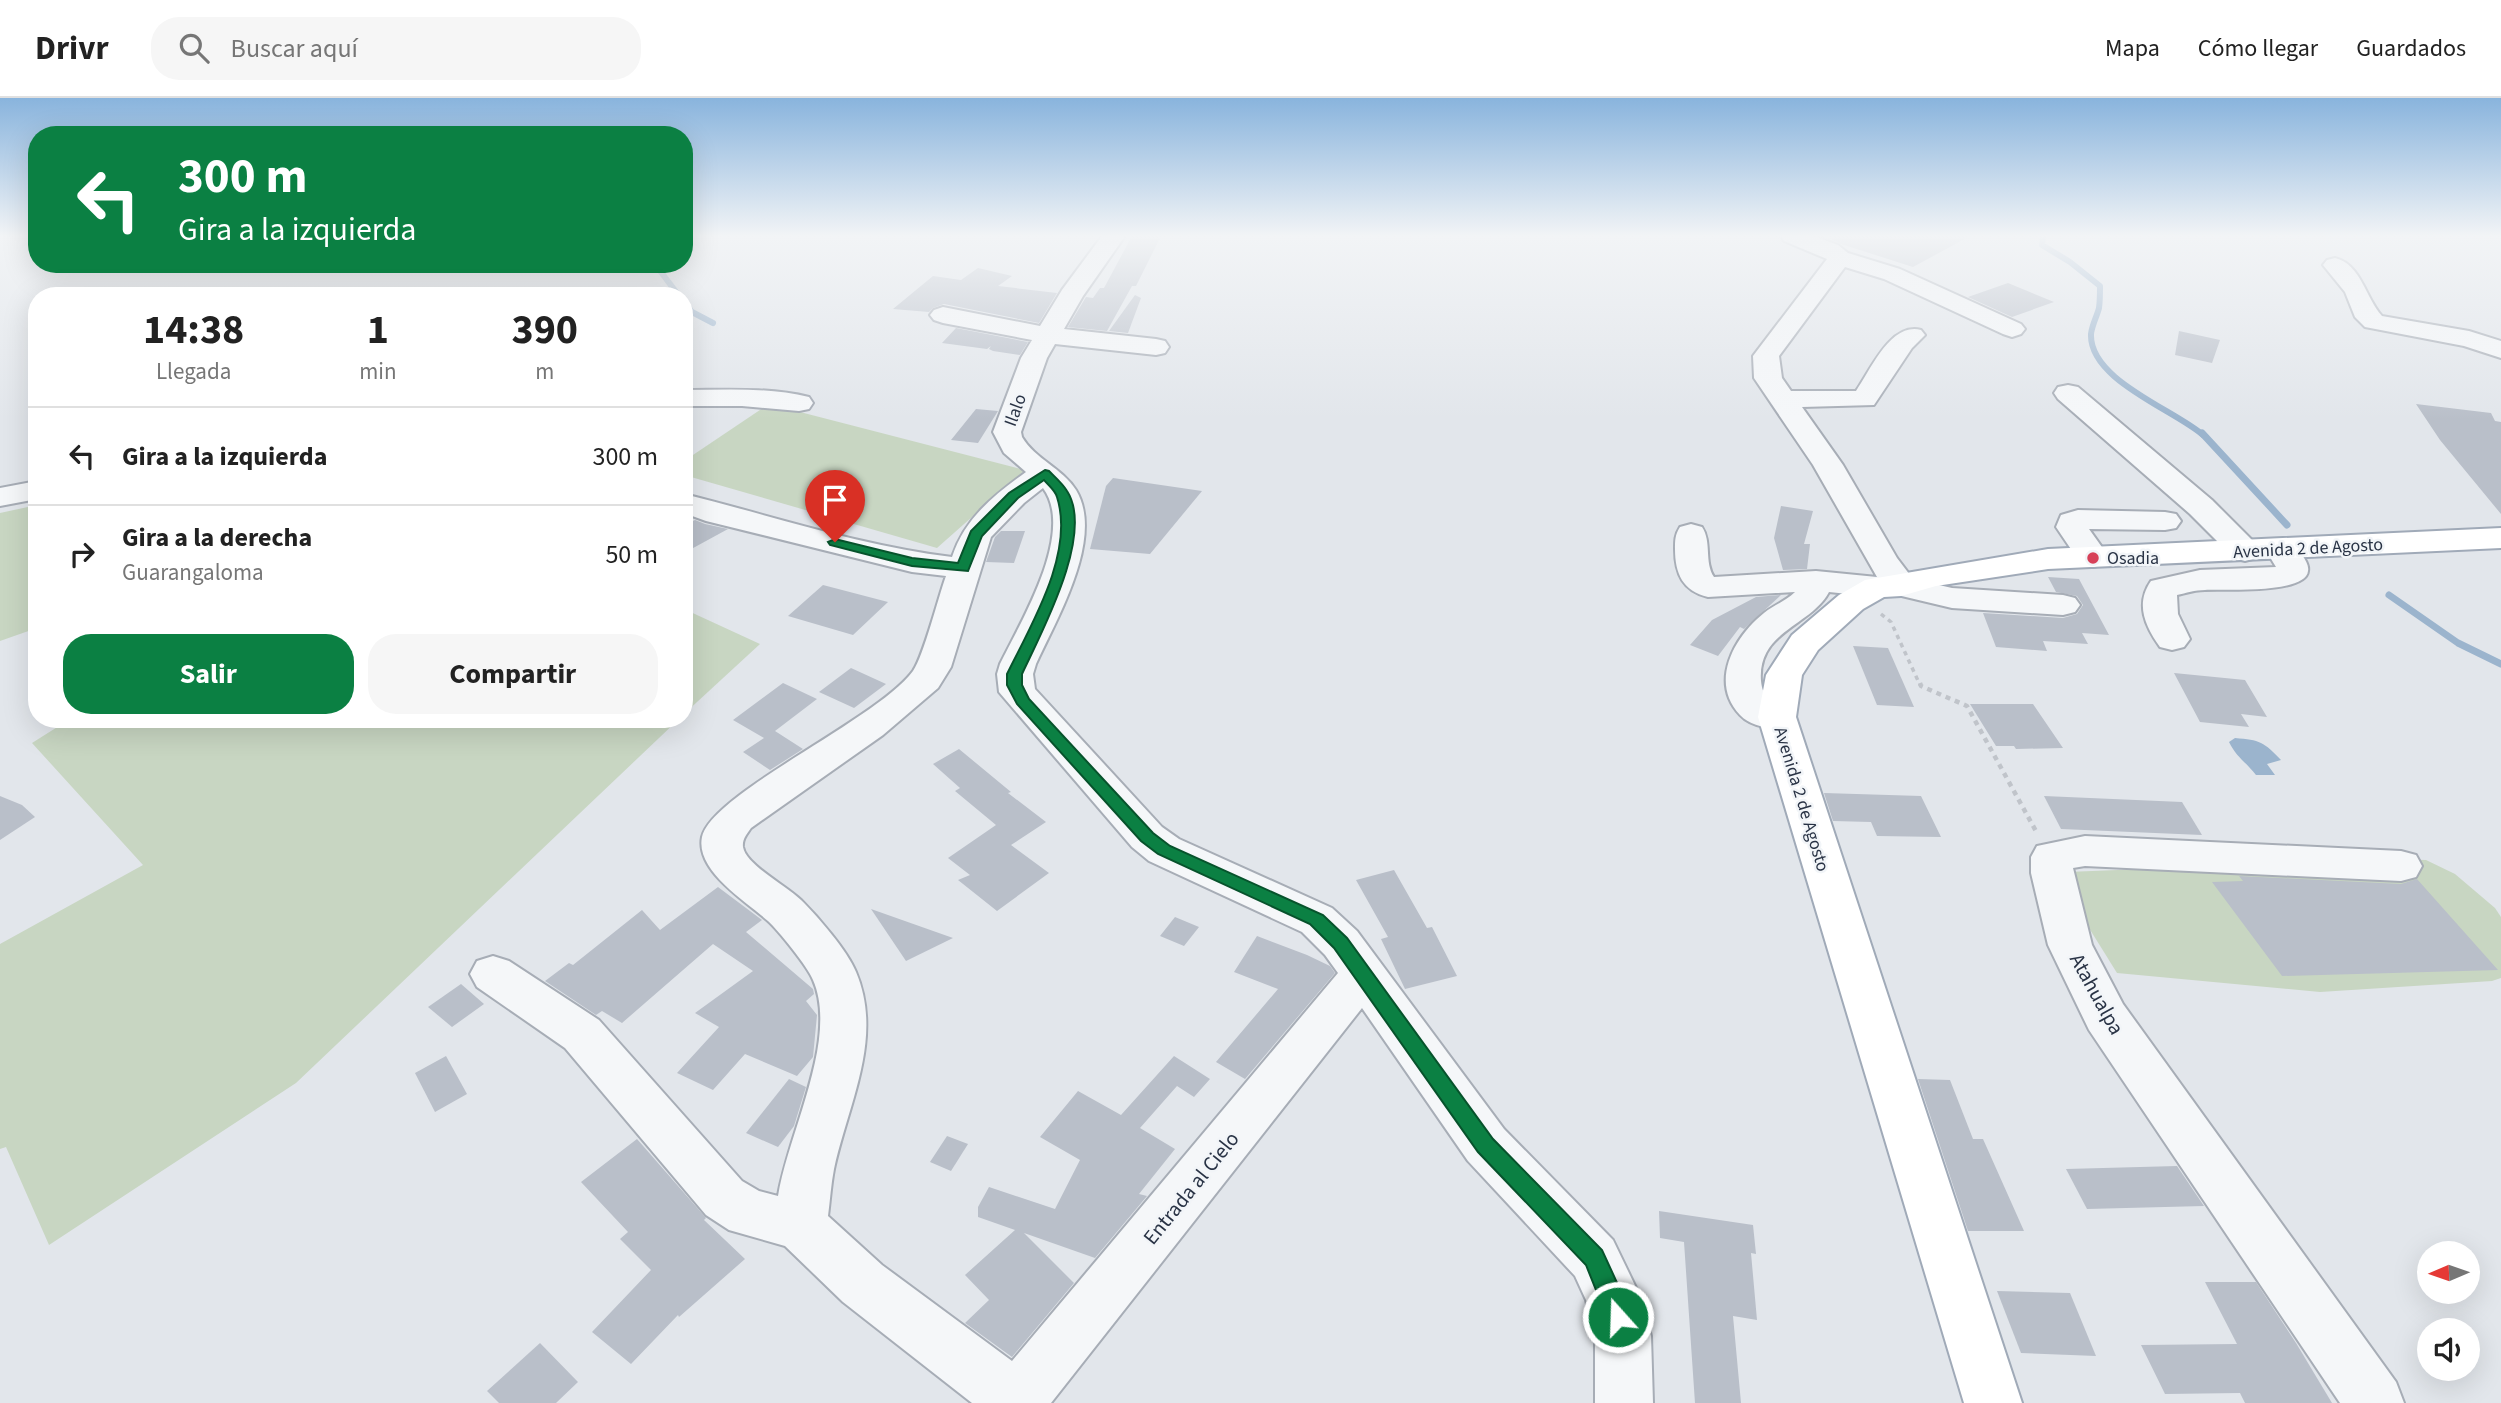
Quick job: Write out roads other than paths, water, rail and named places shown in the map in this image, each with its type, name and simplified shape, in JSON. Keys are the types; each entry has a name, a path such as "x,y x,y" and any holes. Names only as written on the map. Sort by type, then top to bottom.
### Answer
{"main road":[{"name":"Avenida 2 de Agosto","path":"1993,1403 1777,717 1784,674 1804,643 1877,592 1934,577 2036,561 2093,557 2501,538"}],"street":[{"name":"Ilalo","path":"1070,297 1034,358 1007,432 1010,443 1045,473 1063,494 1069,527 1058,581 1015,674 1015,685 1023,701 1147,837 1164,850 1317,920 1341,943 1486,1145 1594,1258 1613,1298 1623,1336 1624,1403"},
{"path":"1811,297 1766,356 1768,378 1828,465 1882,561 1877,592"},
{"path":"1942,297 2012,329"},
{"path":"2359,297 2368,317 2374,322 2469,339 2501,350"},
{"path":"943,315 1047,335 1156,347"},
{"path":"1781,399 1864,399 1902,344 1912,335"},
{"path":"2068,393 2201,507 2263,550 2292,566 2292,573 2282,578 2200,580 2163,588 2158,601 2160,616 2172,639"},
{"path":"693,398 742,398 799,403"},
{"path":"800,1225 808,1170 841,1055 845,1015 834,973 785,911 734,870 722,848 723,835 737,818 870,726 925,680 933,667 976,534 1013,496 1045,473"},
{"path":"0,497 28,492"},
{"path":"693,506 912,562 963,568"},
{"path":"2093,557 2072,527 2072,522 2078,519 2165,521"},
{"path":"1691,534 1694,577 1708,587 1816,581 1877,592 2063,605"},
{"path":"1777,717 1764,715 1750,705 1744,688 1744,664 1761,634 1782,615 1809,599 1816,581"},
{"name":"Atahualpa","path":"2375,1403 2106,1017 2070,945 2052,873 2052,858 2085,851 2401,866"},
{"name":"Entrada al Cielo","path":"1016,1402 1364,973"},
{"path":"493,974 582,1034 724,1198 748,1213 800,1225 824,1252 1016,1402"}],"water":[{"path":"2235,738 2256,741 2270,749 2281,760 2267,764 2275,775 2256,775 2229,742"}],"waterway":[{"path":"2100,297 2091,334 2094,351 2104,366 2118,380 2203,435"},
{"path":"693,313 713,323"},
{"path":"2202,433 2287,525"},
{"path":"2389,595 2458,643 2501,664"}],"place":[{"name":"Osadia","path":"2093,558"}]}
